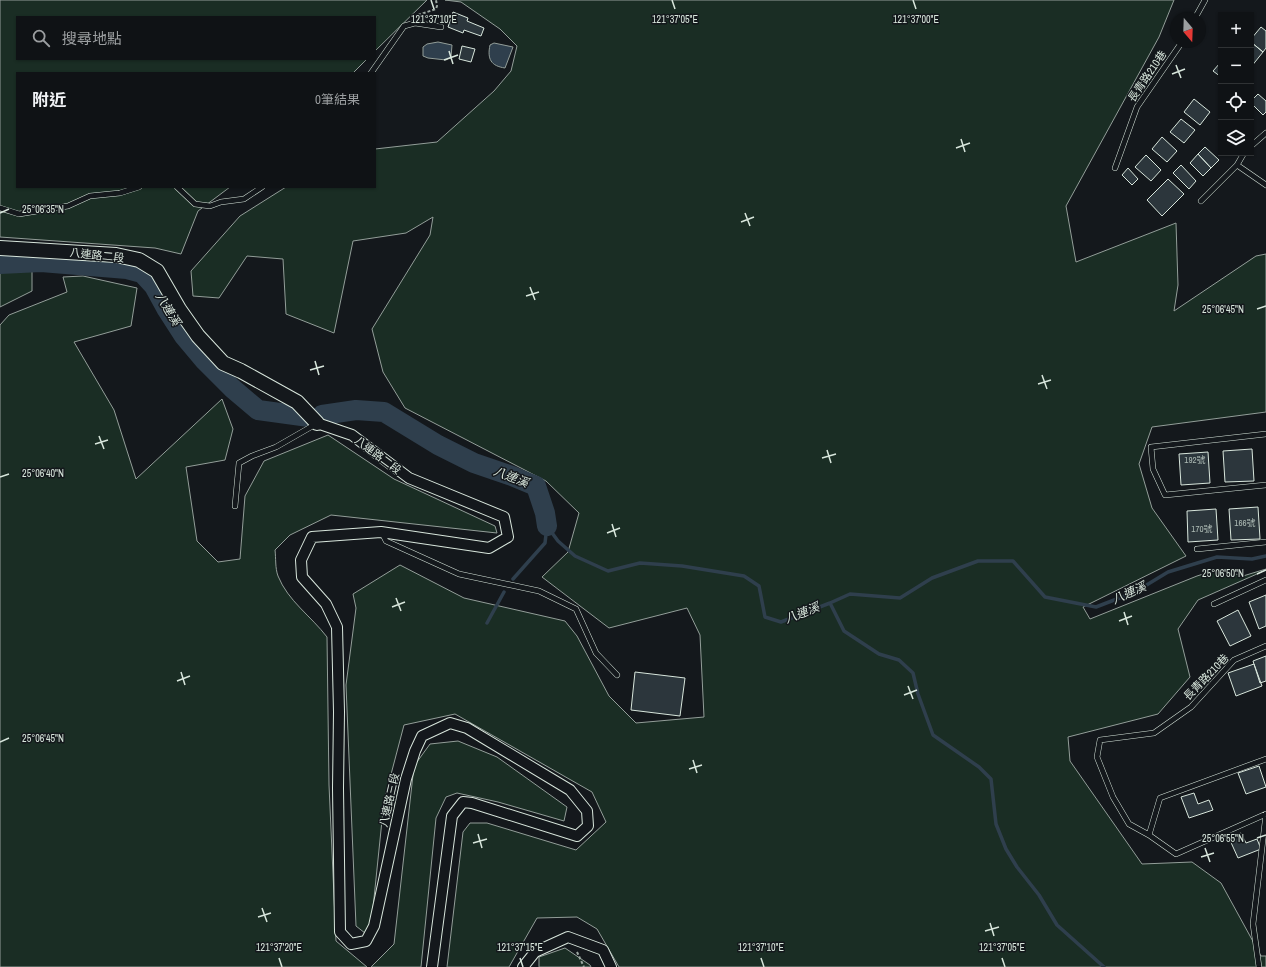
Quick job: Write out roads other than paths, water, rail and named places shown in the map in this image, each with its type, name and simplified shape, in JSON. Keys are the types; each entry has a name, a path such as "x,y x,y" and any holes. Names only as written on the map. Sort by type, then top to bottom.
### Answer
{"street":[{"name":"八連路二段","path":"0,248 116,255 139,260 157,271 179,309 198,336 223,363 241,371 297,402 317,423 352,435 409,478 504,517 508,536 489,548 381,532 312,537"},
{"name":"八連路三段","path":"312,537 301,560 302,577 326,604 337,627 340,932 351,944 366,941 374,926 406,779 415,751 422,736 450,724 467,728 570,790 587,811 588,826 577,836 463,802 452,816 432,967"},
{"path":"523,967 535,952 568,937 603,950 611,967"}],"lane":[{"path":"1199,12 1205,0"},
{"path":"372,72 404,26 415,23 441,27"},
{"name":"長青路210巷","path":"1116,168 1137,107 1178,48"},
{"path":"1254,143 1266,133"},
{"path":"1201,201 1237,166 1242,156"},
{"path":"1237,166 1266,185"},
{"path":"0,208 20,214 68,206 90,196 120,193 136,188"},
{"path":"178,188 195,204 210,206 221,202 244,199 260,188"},
{"path":"235,506 239,463 252,456 276,447 317,423"},
{"path":"1266,434 1151,447 1153,469 1165,495 1266,485"},
{"path":"381,532 386,541 459,574 539,591 576,609 596,653 617,675"},
{"path":"1197,549 1266,542"},
{"path":"1214,604 1266,580"},
{"name":"長青路210巷","path":"1266,646 1234,660 1191,707 1154,733 1100,740 1097,758 1113,797 1129,824 1149,835 1176,854 1266,814"},
{"path":"1149,835 1160,798 1266,759"},
{"path":"1259,967 1253,924 1266,814"}],"water":[{"path":"438,42 452,45 451,57 446,60 423,56 423,47 427,44"},
{"path":"494,43 513,47 505,68 496,66 491,61 489,50 490,45"}],"waterway":[{"name":"八連溪","path":"0,264 41,262 127,269 142,273 154,286 184,336 205,361 232,388 258,410 309,417"},
{"name":"八連溪","path":"322,415 356,410 384,412 438,445 474,463 536,486 545,513 547,526"},
{"name":"八連溪","path":"547,526 558,541 575,556 608,571 640,563 682,566 744,576 759,586 765,617 781,622 850,594 900,598 932,578 978,561 1013,561 1045,597 1096,607 1135,592 1168,572 1217,557 1252,559 1266,556"},
{"path":"513,579 545,543 547,526"},
{"path":"487,623 504,592"},
{"path":"830,603 844,631 879,654 899,660 913,673 918,694 933,735 979,767 991,779 996,824 1006,849 1017,867 1039,895 1057,925 1104,967"}]}
